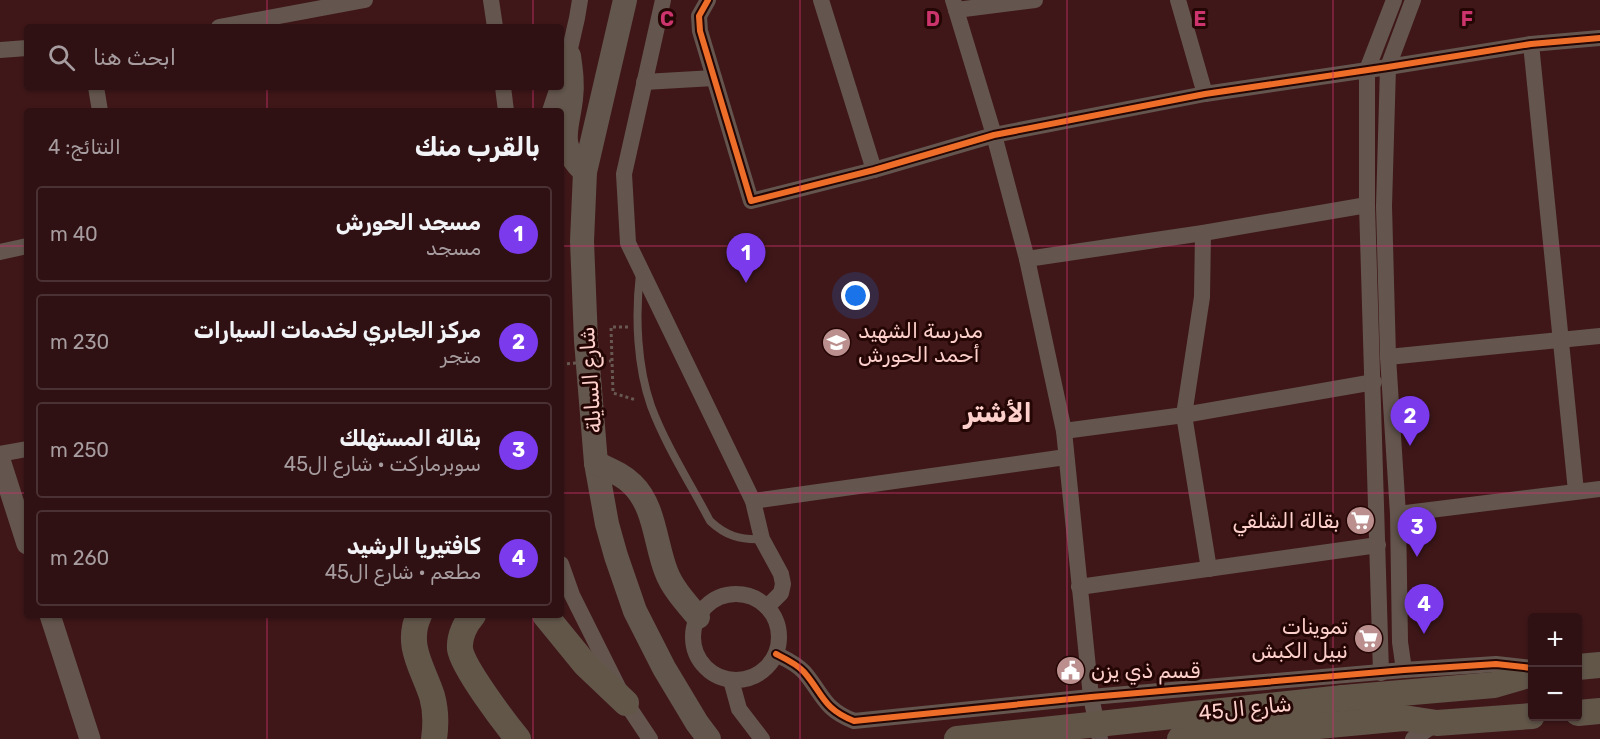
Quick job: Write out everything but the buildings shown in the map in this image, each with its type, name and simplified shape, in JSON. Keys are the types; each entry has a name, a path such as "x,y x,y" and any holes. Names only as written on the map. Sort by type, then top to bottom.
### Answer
{"main road":[{"name":"شارع السايلة","path":"625,0 585,172 582,232 596,463 607,524 635,610 664,668 709,739"},
{"path":"565,67 572,83 565,140 567,151 572,160 585,172"},
{"path":"596,463 625,477 642,497 648,509 671,582 698,617"},
{"path":"418,618 413,633 413,644 432,698 435,714 434,739"},
{"path":"471,618 464,627 461,638 460,649 464,661 504,722 518,739"},
{"path":"547,618 585,664 626,703"},
{"path":"1582,667 1600,665"},
{"name":"شارع ال45","path":"957,739 1343,698 1494,685 1528,675"},
{"path":"1582,713 1600,711"},
{"name":"شارع ال45","path":"1180,739 1404,718 1437,723 1528,716"}],"street":[{"path":"235,24 365,0"},
{"path":"491,0 495,24"},
{"path":"565,67 580,0"},
{"path":"663,0 624,174 628,243 753,501 762,539 781,574 783,584 781,593 767,607"},
{"path":"708,0 699,16 700,31 751,201 874,170 994,135 1205,94 1531,44 1600,38"},
{"path":"821,0 874,170"},
{"path":"1035,0 954,5 994,135 1027,259 1064,431 1091,697 1100,739"},
{"path":"1178,0 1205,94"},
{"path":"1381,672 1367,205 1367,70 1394,0"},
{"path":"1404,670 1400,642 1398,514 1388,357 1384,206 1388,67 1413,0"},
{"path":"1531,44 1576,492"},
{"path":"0,50 24,48"},
{"path":"644,82 714,78"},
{"path":"96,90 100,108"},
{"path":"503,90 506,108"},
{"path":"551,108 557,90"},
{"path":"1027,259 1203,233 1367,205"},
{"path":"1203,233 1202,297 1184,415 1209,569"},
{"path":"0,252 24,247"},
{"path":"1388,357 1600,336"},
{"path":"1064,431 1184,415 1374,382"},
{"path":"0,454 24,450"},
{"path":"753,501 1066,457"},
{"path":"0,460 24,535"},
{"path":"1398,514 1600,489"},
{"path":"1079,587 1378,545"},
{"path":"564,572 572,595 626,703 650,739"},
{"path":"730,594 756,599 767,607 775,617 780,641 771,663 763,671 742,680 731,680 709,670 701,662 696,651 694,634 698,617 706,606 717,598 730,594"},
{"path":"51,618 90,739"},
{"path":"776,654 804,672 829,706 840,716 854,721 1091,697 1404,670 1496,664 1528,667"},
{"path":"731,680 739,709 762,739"},
{"path":"1413,739 1437,723"}],"lane":[{"path":"641,270 638,296 642,369 651,405 710,521 720,530 732,536 745,540 762,539"}],"path":[{"path":"611,327 613,393 651,405"},
{"path":"564,364 611,361"}],"cycle path":[{"path":"708,0 699,16 700,31 751,201 874,170 994,135 1205,94 1531,44 1600,38"},
{"path":"776,654 801,669 830,706 854,721 1091,697 1404,670 1496,664 1528,668"}],"place":[{"name":"مسجد الحورش","path":"746,283"},
{"name":"مدرسة الشهيد أحمد الحورش","path":"837,342"},
{"name":"مركز الجابري لخدمات السيارات","path":"1410,446"},
{"name":"بقالة الشلفي","path":"1361,520"},
{"name":"بقالة المستهلك","path":"1417,557"},
{"name":"كافتيريا الرشيد","path":"1424,634"},
{"name":"تموينات نبيل الكبش","path":"1369,638"},
{"name":"قسم ذي يزن","path":"1070,670"}],"district":[{"name":"الأشتر","path":"998,413"}]}
